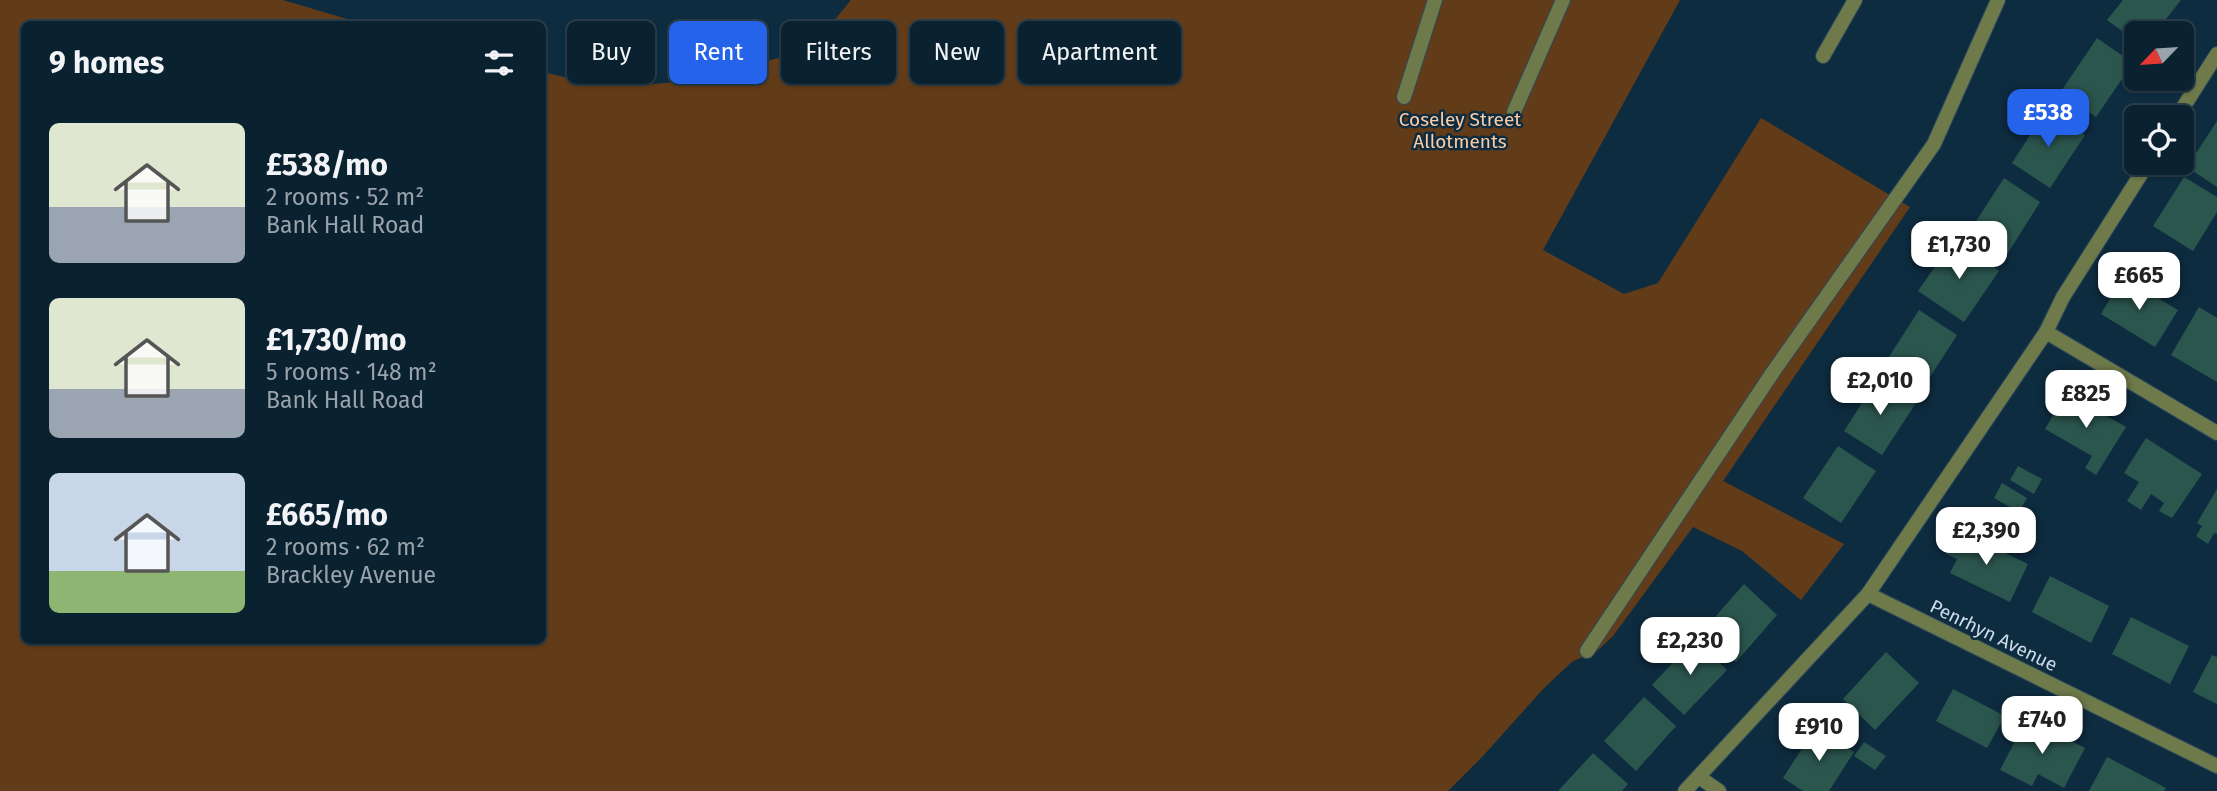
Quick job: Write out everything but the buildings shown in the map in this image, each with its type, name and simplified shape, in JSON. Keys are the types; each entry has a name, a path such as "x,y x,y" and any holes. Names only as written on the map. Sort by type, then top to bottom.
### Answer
{"street":[{"path":"1404,97 1435,0"},
{"path":"1514,112 1563,0"},
{"path":"1823,56 1855,0"},
{"path":"1587,651 1773,372 1934,144 1998,0"},
{"path":"2185,105 2217,54"},
{"path":"1685,791 1868,594 2046,331 2063,297 2140,175"},
{"path":"2046,331 2217,433"},
{"name":"Penrhyn Avenue","path":"1868,594 2217,766"},
{"path":"1699,777 1718,791"}],"green space":[{"name":"Coseley Street Allotments","path":"0,0 283,0 354,21 21,21 21,644 546,644 546,73 567,78 567,84 767,84 767,61 781,57 781,84 896,84 896,21 834,21 851,0 1680,0 1543,250 1624,294 1658,283 1761,118 1910,207 1723,481 1844,544 1801,600 1742,551 1693,527 1613,636 1596,652 1573,661 1544,688 1448,791 0,791"}]}
